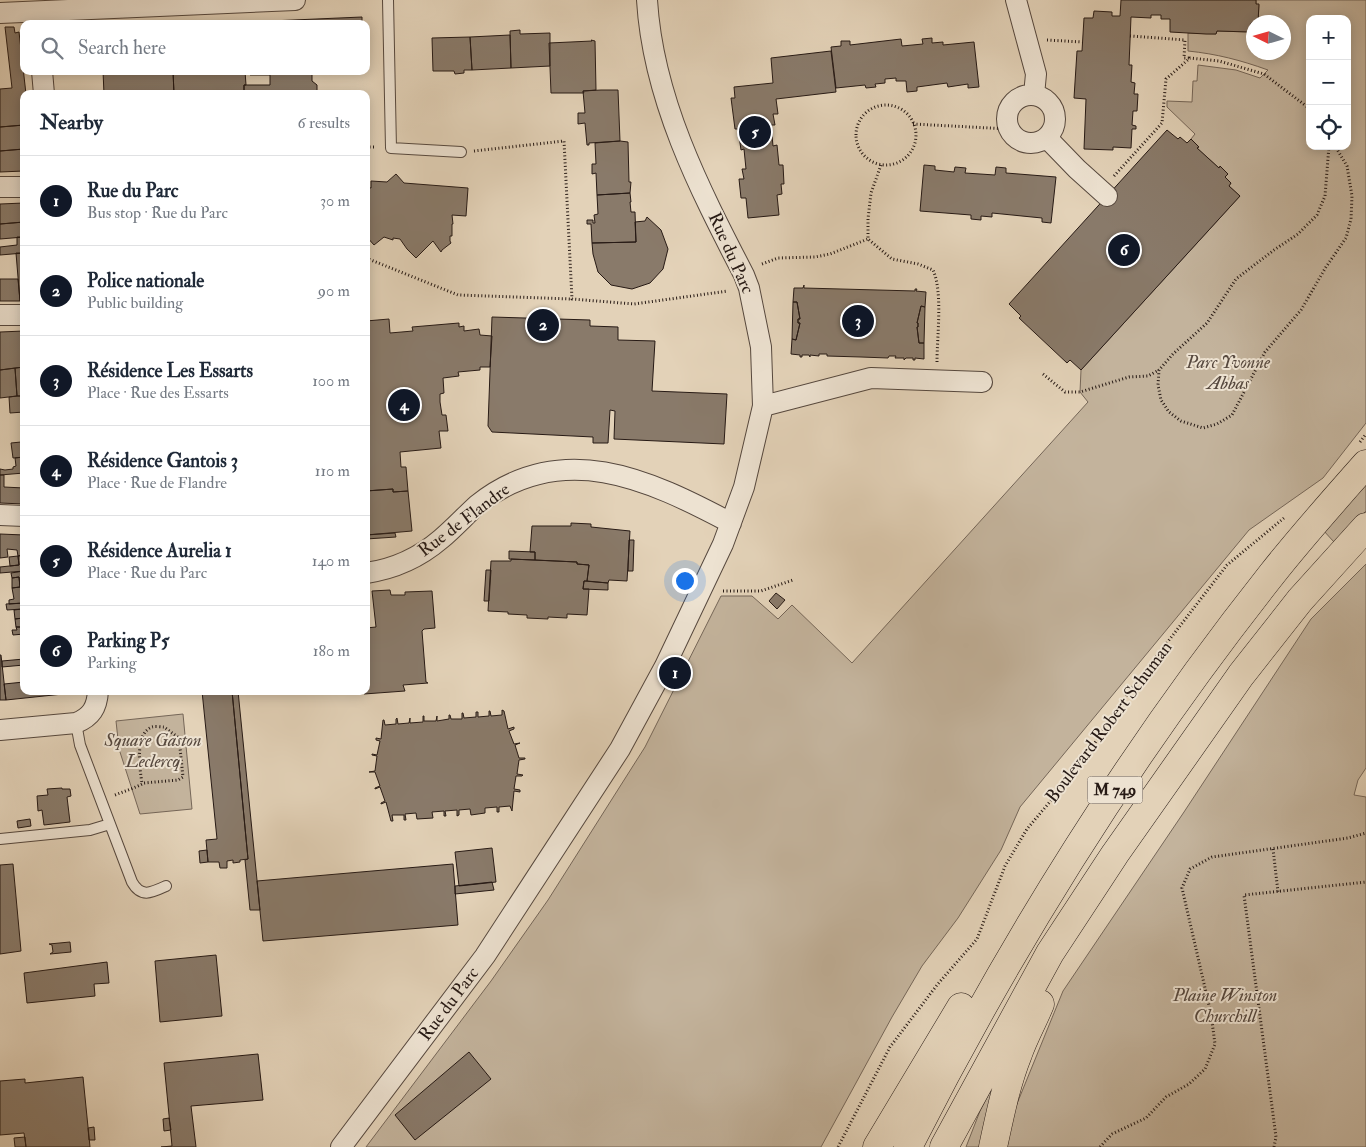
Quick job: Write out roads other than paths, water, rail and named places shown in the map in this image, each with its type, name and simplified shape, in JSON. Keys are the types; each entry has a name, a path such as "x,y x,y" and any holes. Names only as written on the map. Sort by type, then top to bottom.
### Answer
{"highway":[{"name":"M 749","path":"908,1147 960,1047 1020,941 1116,788 1248,605 1298,543 1360,456"},
{"name":"M 749","path":"944,1147 1050,953 1158,791 1241,675 1300,600 1366,527"},
{"path":"877,1147 972,989 1022,911 1062,854 1116,788"},
{"path":"993,1147 1005,1094 1018,1053 1092,889"}],"street":[{"path":"0,13 181,3 295,0"},
{"name":"Rue du Parc","path":"341,1147 485,956 579,815 620,749 648,700 682,632 731,523 744,488 763,406 761,347 747,281 700,187 668,109 654,51 647,0"},
{"path":"1016,0 1036,74 1034,95"},
{"path":"42,75 44,90"},
{"path":"1026,95 1034,95 1042,97 1049,102 1056,116 1055,124 1047,138 1032,143 1024,142 1017,139 1009,129 1008,110 1013,103 1026,95"},
{"path":"1047,138 1104,193"},
{"path":"0,187 20,187"},
{"path":"0,315 20,315"},
{"path":"763,406 871,378 982,382"},
{"name":"Rue de Flandre","path":"370,572 392,568 416,556 440,540 477,506 496,492 517,480 551,470 584,470 624,476 690,501 731,523"},
{"path":"0,515 20,516"},
{"path":"0,730 76,724 92,713 98,695"}],"lane":[{"path":"388,0 391,148 461,152"},
{"path":"76,724 80,745 132,882 137,889 147,893 166,886"},
{"path":"0,839 83,832 96,830 110,824"}],"place":[{"name":"Résidence Aurelia 1","path":"755,132"},
{"name":"Parking P5","path":"1124,250"},
{"name":"Résidence Les Essarts","path":"858,321"},
{"name":"Police nationale","path":"543,325"},
{"name":"Résidence Gantois 3","path":"404,405"},
{"name":"Rue du Parc","path":"675,673"}],"park label":[{"name":"Parc Yvonne Abbas","path":"1228,372"},
{"name":"Square Gaston Leclercq","path":"153,750"},
{"name":"Plaine Winston Churchill","path":"1225,1005"}]}
